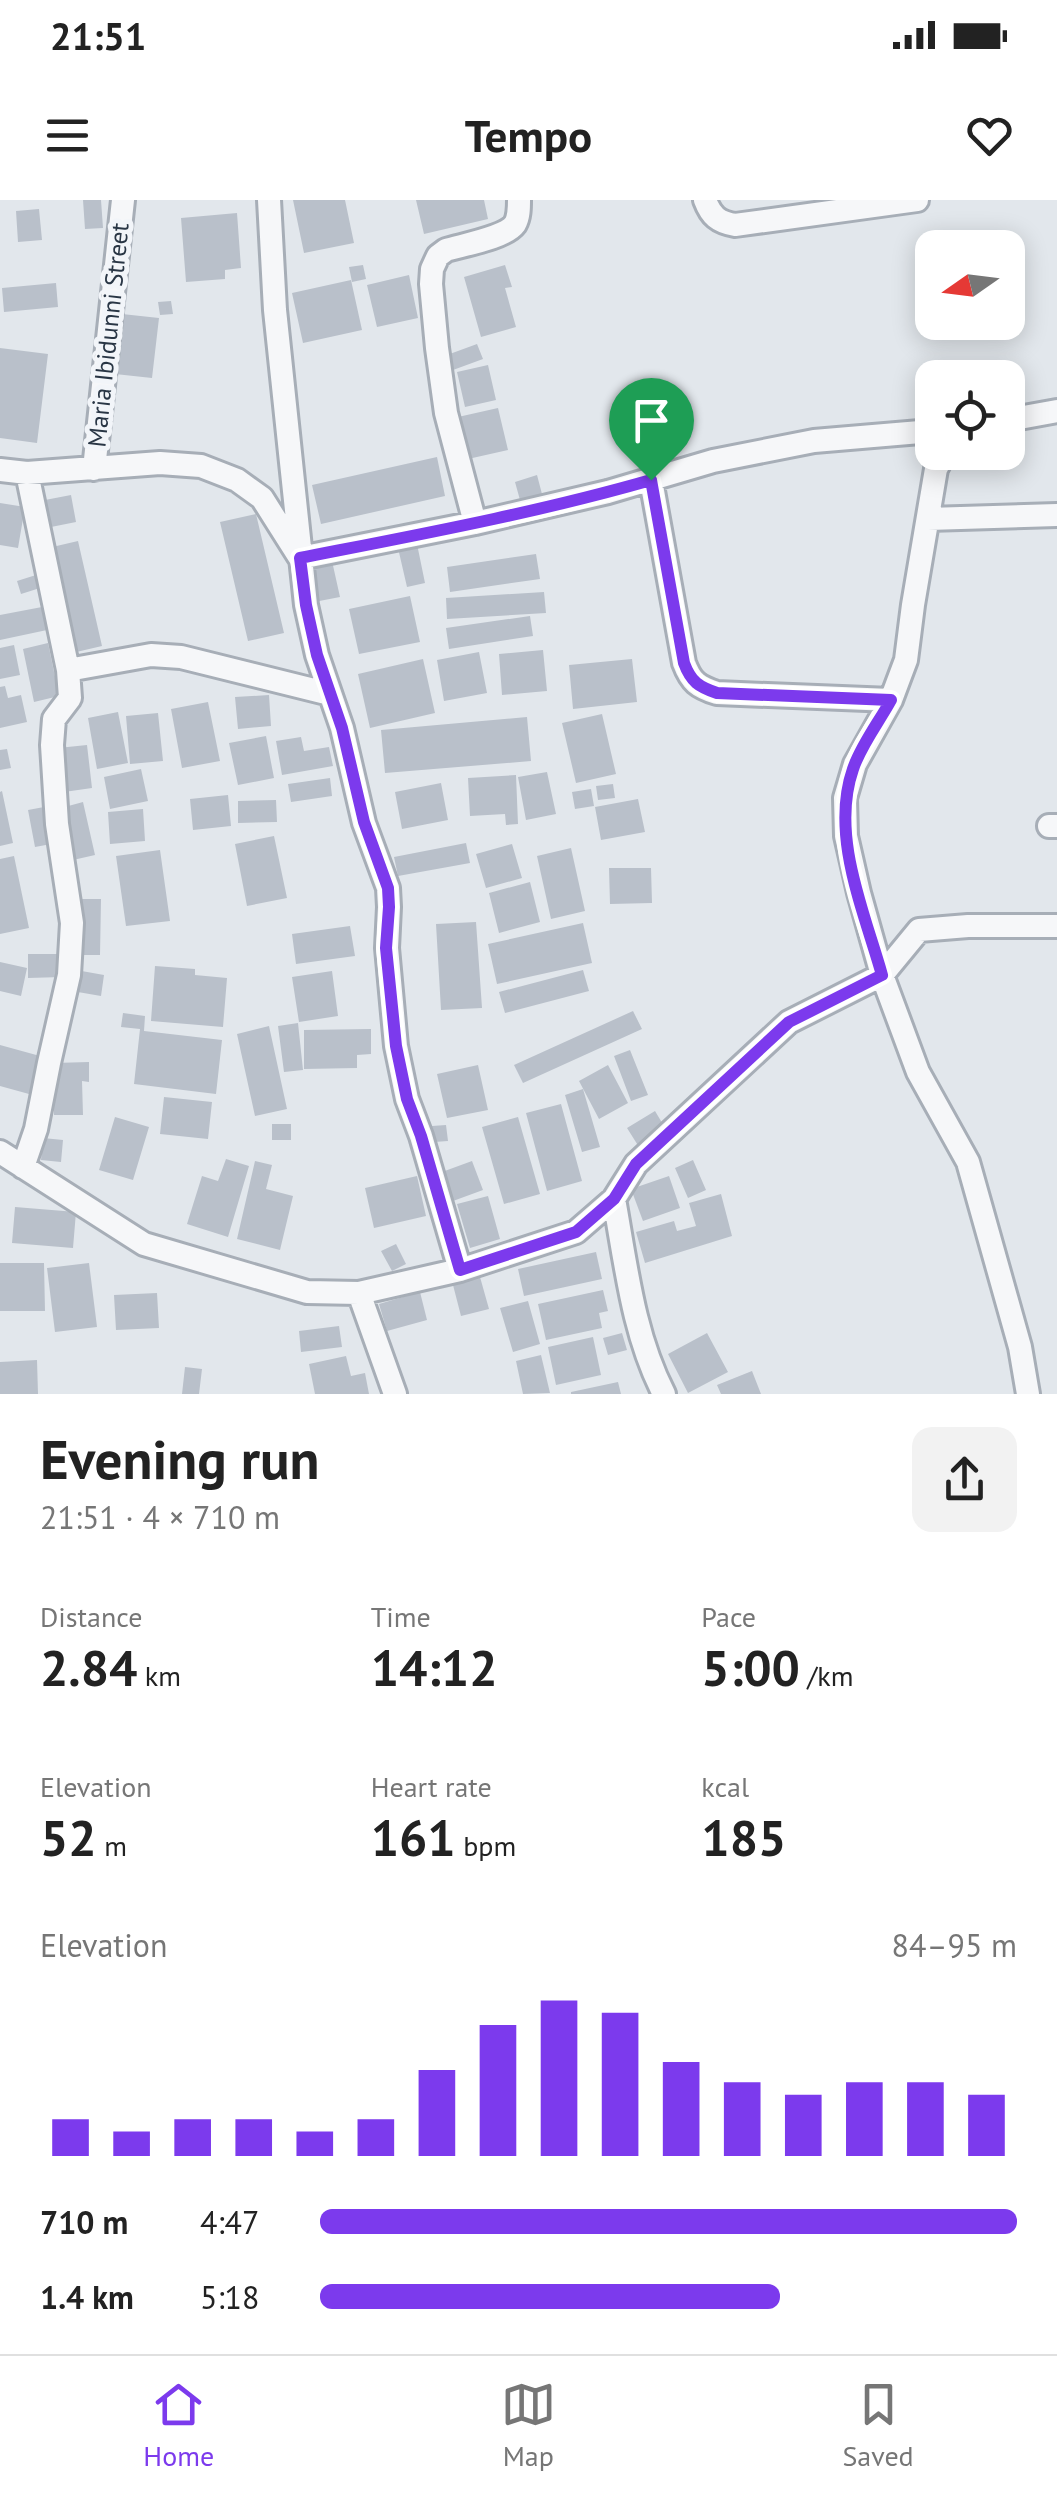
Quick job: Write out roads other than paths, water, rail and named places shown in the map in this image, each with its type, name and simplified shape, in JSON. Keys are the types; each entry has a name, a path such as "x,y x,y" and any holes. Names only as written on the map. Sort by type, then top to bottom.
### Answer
{"street":[{"name":"Maria Ibidunni Street","path":"94,470 123,200"},
{"path":"269,200 275,310 300,558 314,638 342,728 364,822 388,888 386,948 396,1046 407,1099 460,1270"},
{"path":"475,523 446,413 432,268 446,250 514,226 519,200"},
{"path":"706,200 709,211 720,222 735,225 918,200"},
{"path":"1025,417 1057,411"},
{"path":"300,558 475,523 814,440 915,433"},
{"path":"0,470 27,473 160,463 202,466 236,480 262,498 300,558"},
{"path":"936,470 906,660 891,700 854,764 845,798 846,836 882,975 918,1072 968,1162 1020,1347 1028,1394"},
{"path":"23,1167 36,1130 69,975 72,924 57,824 52,745 54,720 70,698 68,670 27,473"},
{"path":"651,480 689,678 700,688 717,693 891,700"},
{"path":"928,518 1057,515"},
{"path":"68,670 151,655 182,658 330,694"},
{"path":"0,1152 144,1244 307,1292 359,1293 460,1270 576,1232 614,1199 636,1164 789,1022 882,975 918,930 1057,926"},
{"path":"614,1199 631,1295 650,1366 664,1394"},
{"path":"359,1293 395,1394"}]}
